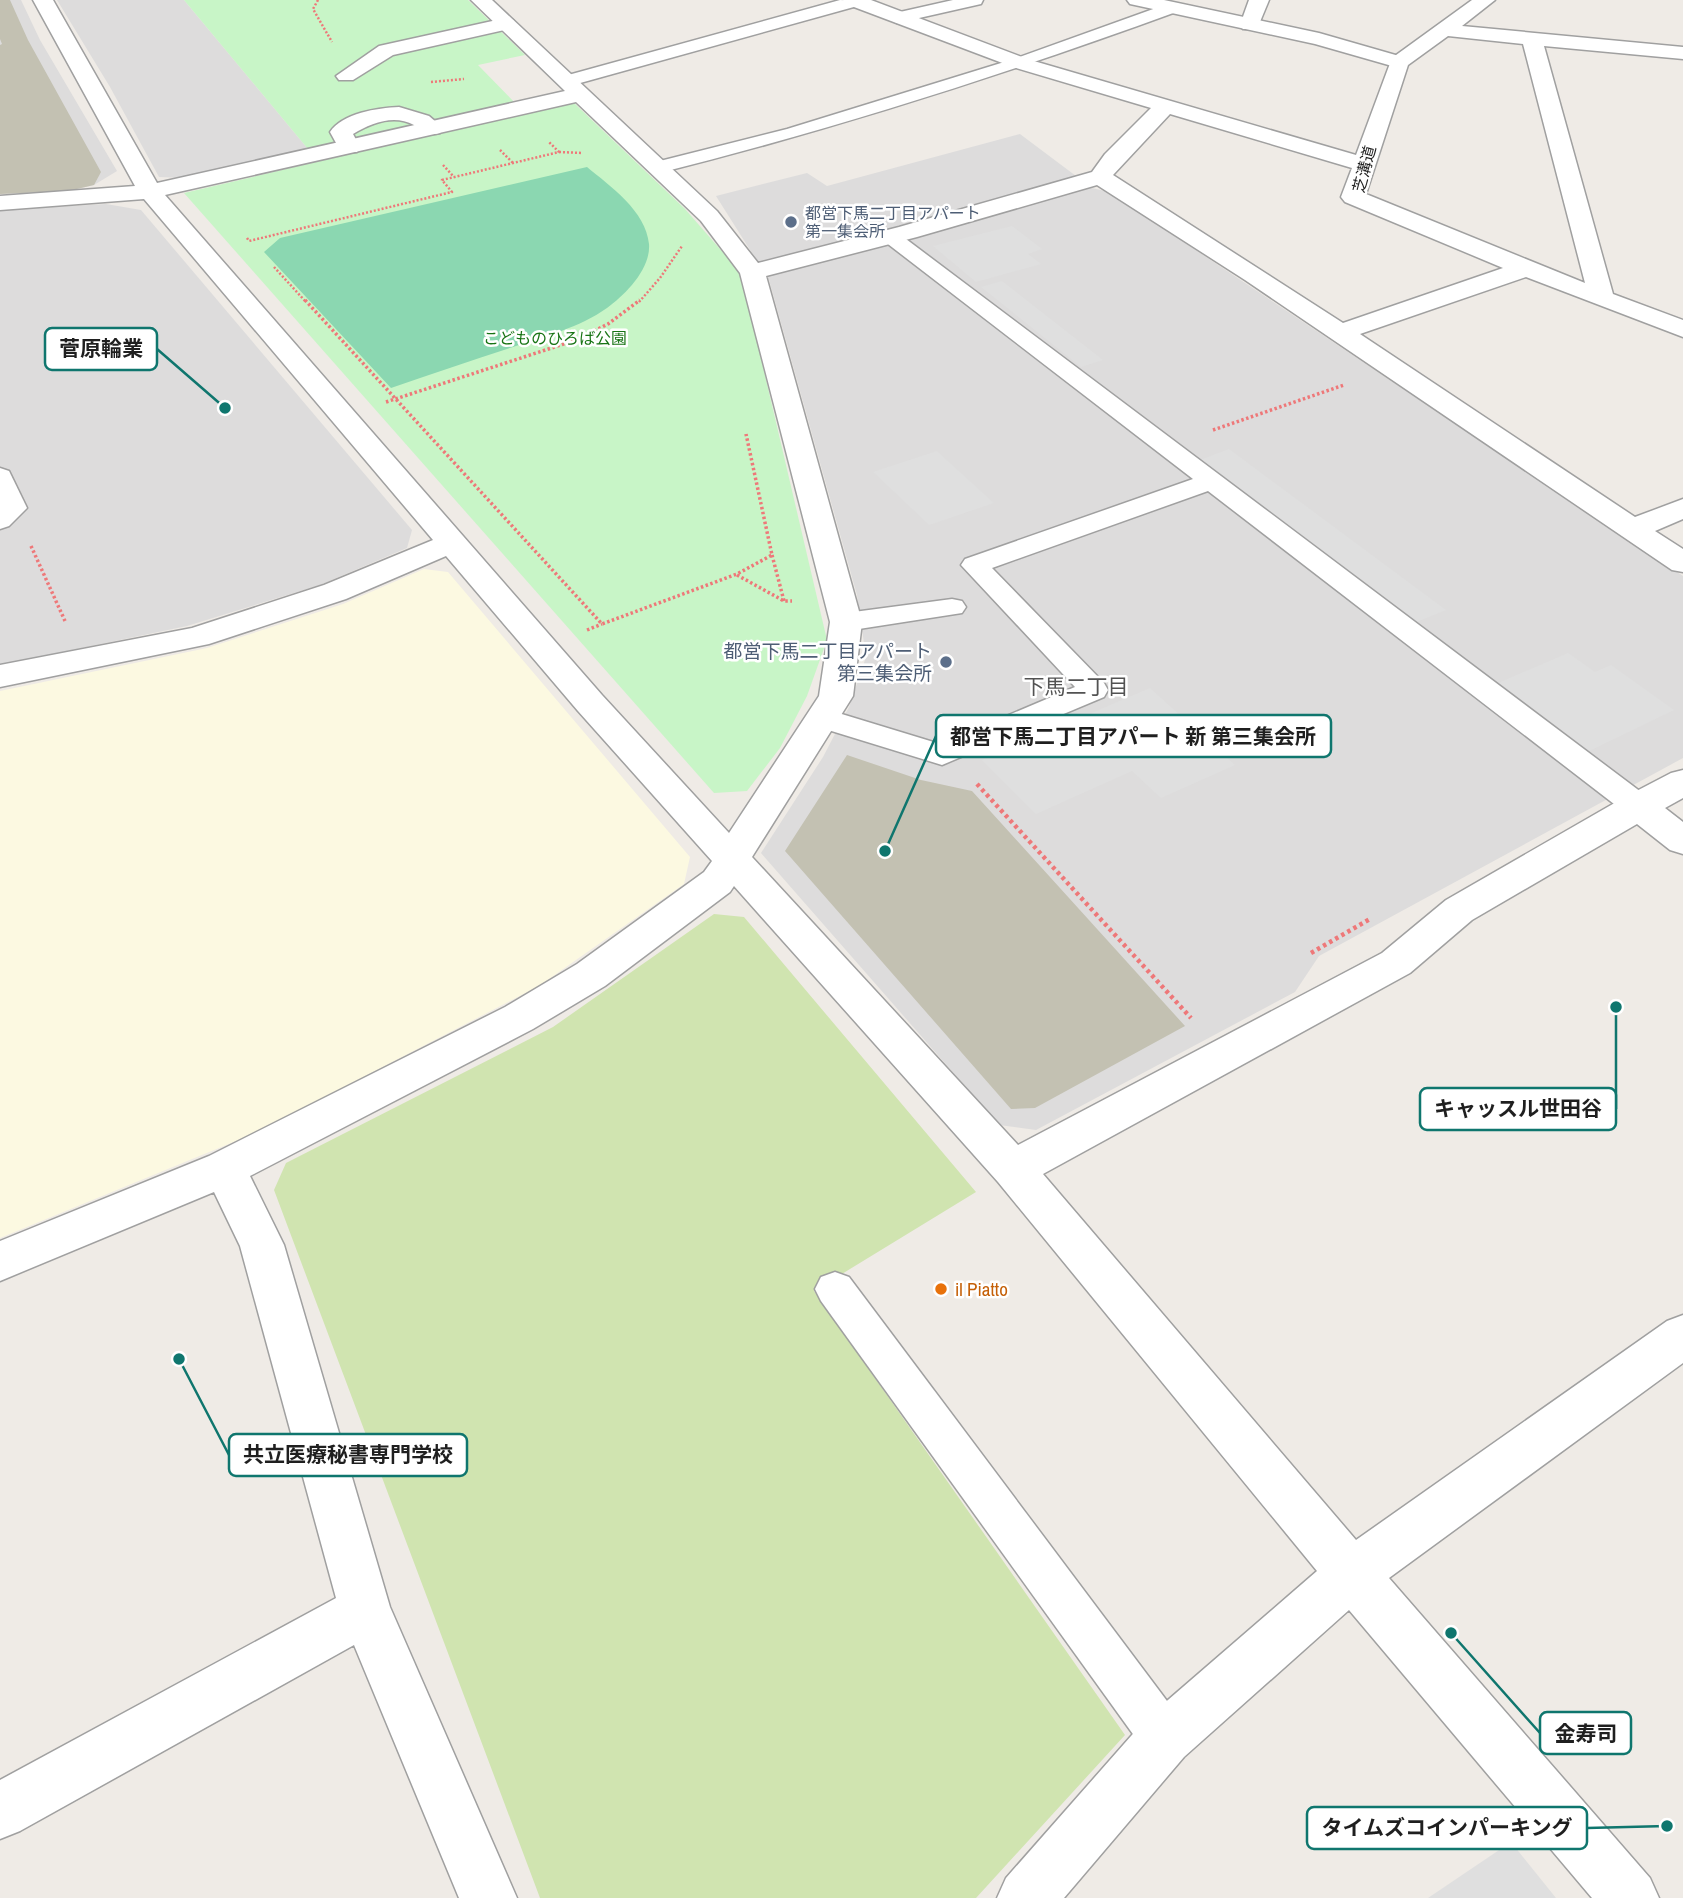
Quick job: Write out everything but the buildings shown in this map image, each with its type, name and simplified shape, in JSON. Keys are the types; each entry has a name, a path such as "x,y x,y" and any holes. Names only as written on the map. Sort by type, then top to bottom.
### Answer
{"street":[{"path":"43,0 150,192 200,252 590,703 1013,1169 1352,1574 1630,1898"},
{"path":"0,1261 224,1169 519,1018 591,975 699,898 717,882 836,696 846,622 752,272 709,216 481,0"},
{"path":"854,0 1020,63 1364,164"},
{"path":"1137,0 1319,39 1399,62 1485,0"},
{"path":"1250,24 1259,0"},
{"path":"354,72 386,50 506,24"},
{"path":"1445,30 1683,53"},
{"path":"1532,39 1602,298"},
{"name":"芝溝道","path":"1399,62 1353,197 1526,269 1683,329"},
{"path":"0,203 150,192 582,95"},
{"path":"752,272 891,237 1100,177 1113,159 1165,106"},
{"path":"349,147 341,132 359,119 378,112 418,117 432,128"},
{"path":"1100,177 1339,332 1683,562"},
{"path":"1339,332 1526,269"},
{"path":"1633,530 1683,508"},
{"path":"0,676 198,637 335,592 452,543"},
{"path":"1013,1169 1396,963 1459,910 1683,782"},
{"path":"1638,806 1683,841"},
{"path":"224,1169 261,1245 365,1610 488,1898"},
{"path":"1026,1898 1165,1738 1352,1574 1683,1336"},
{"path":"0,1811 365,1610"}],"lane":[{"path":"582,95 854,0"},
{"path":"897,18 975,0"},
{"path":"659,167 794,133 1020,63 1170,8"},
{"path":"891,237 1638,806"},
{"path":"0,476 7,514"},
{"path":"822,718 942,755 1094,690 974,565 1212,481"},
{"path":"846,622 952,607"},
{"path":"835,1289 1165,1738"}],"path":[{"path":"318,0 313,9 326,33 354,72"},
{"path":"559,152 531,125 582,95"},
{"path":"200,252 452,192 442,180 559,152 591,154"},
{"path":"241,231 259,251"},
{"path":"396,399 576,340 608,324 637,304 660,278 685,242"},
{"path":"268,261 602,624 737,575 772,555"},
{"path":"1166,446 1391,368"},
{"path":"744,425 784,601"},
{"path":"7,514 70,632"},
{"path":"737,575 784,601 796,602"},
{"path":"948,752 1225,1055"},
{"path":"1306,960 1313,950 1371,918"}],"shaded area":[{"path":"0,0 21,0 40,40 117,171 94,185 68,191 0,194"},
{"path":"0,0 10,0 28,40 101,172 94,185 68,191 0,194"},
{"path":"57,0 184,0 308,149 184,178 159,177 110,87"},
{"path":"1020,134 1092,188 1109,192 1683,576 1683,758 1319,956 1295,992 1036,1130 999,1125 761,853 823,757 849,707 866,657 857,595 769,280 716,196 807,173 827,186"},
{"path":"106,204 141,210 412,530 407,548 320,585 187,626 0,665 0,210"},
{"path":"1012,226 1042,249 1028,254 1041,264 976,282 933,246"},
{"path":"1002,281 1103,360 1081,367 981,287"},
{"path":"1229,449 1446,610 1414,623 1200,460"},
{"path":"937,451 994,503 929,525 873,472"},
{"path":"424,569 448,572 690,857 684,884 539,986 253,1134 0,1238 0,691 207,648 343,604"},
{"path":"1568,653 1595,672 1611,665 1674,710 1585,753 1496,684"},
{"path":"1150,688 1235,765 1161,798 1132,771 1036,814 982,760"},
{"path":"847,755 921,780 972,791 1185,1026 1035,1108 1011,1109 785,851"},
{"path":"1511,1842 1556,1898 1428,1898"}],"green space":[{"path":"184,0 468,0 525,55 478,65 518,106 308,149"},
{"name":"こどものひろば公園","path":"573,102 685,209 741,273 827,640 807,696 780,748 747,791 714,793 184,193"},
{"path":"587,167 626,200 646,232 649,253 641,272 629,289 607,308 573,326 391,388 264,252 280,238"},
{"path":"714,914 744,917 976,1192 814,1291 1125,1735 976,1898 540,1898 274,1190 286,1163 553,1027"}],"place":[{"name":"都営下馬二丁目アパート 第一集会所","path":"791,222"},
{"name":"菅原輪業","path":"225,408"},
{"name":"都営下馬二丁目アパート 第三集会所","path":"946,662"},
{"name":"都営下馬二丁目アパート 新 第三集会所","path":"885,851"},
{"name":"キャッスル世田谷","path":"1616,1007"},
{"name":"il Piatto","path":"941,1289"},
{"name":"共立医療秘書専門学校","path":"179,1359"},
{"name":"金寿司","path":"1451,1633"},
{"name":"タイムズコインパーキング","path":"1667,1826"}],"district":[{"name":"下馬二丁目","path":"1076,687"}]}
